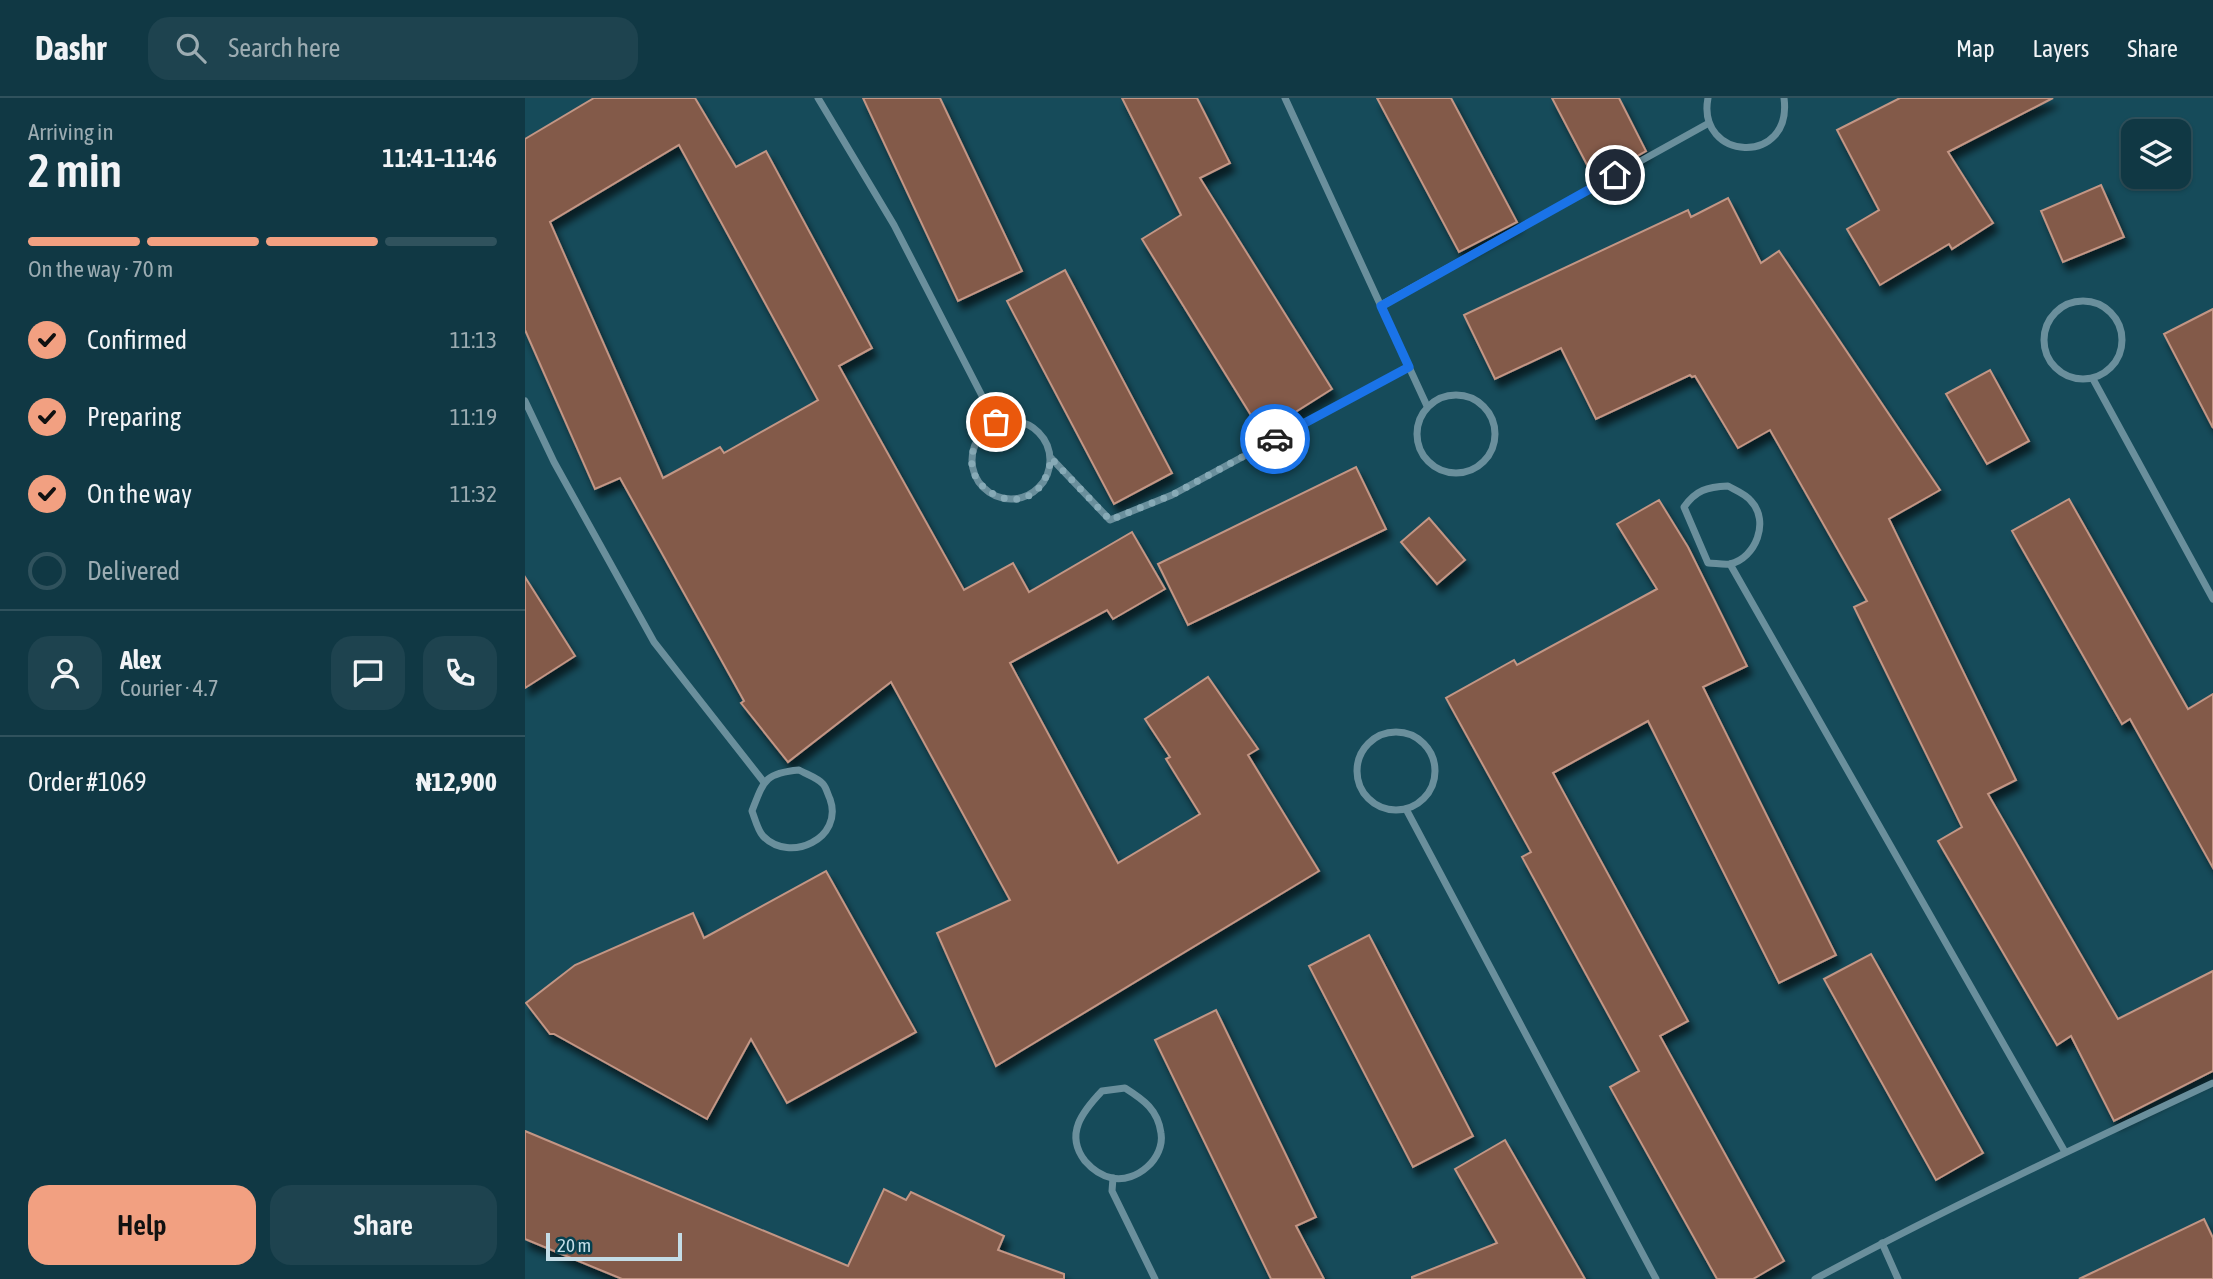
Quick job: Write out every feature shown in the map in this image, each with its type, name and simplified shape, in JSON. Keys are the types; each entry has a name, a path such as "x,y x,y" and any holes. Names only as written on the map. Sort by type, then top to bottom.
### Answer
{"street":[{"path":"818,98 894,225 996,422"},
{"path":"1285,98 1427,406"},
{"path":"1707,98 1706,112 1716,135 1727,144 1739,148 1766,144 1776,135 1783,124 1786,110 1784,98"},
{"path":"1381,306 1709,123"},
{"path":"2090,301 2115,316 2123,338 2121,353 2110,370 2093,379 2070,379 2053,366 2043,342 2047,323 2054,313 2068,303 2090,301"},
{"path":"1051,458 1049,472 1038,490 1021,499 999,498 981,486 971,462 975,443 982,432 996,422 1018,421 1043,436 1051,458 1110,520 1172,495 1409,367"},
{"path":"2093,379 2213,600"},
{"path":"1464,395 1488,410 1496,431 1495,447 1483,464 1466,473 1444,472 1426,460 1416,436 1420,416 1427,406 1441,397 1464,395"},
{"path":"525,401 554,462 654,642 763,781"},
{"path":"1728,486 1752,501 1761,522 1758,537 1748,555 1730,564 1708,563 1684,507 1691,497 1705,487 1728,486"},
{"path":"1730,564 2065,1152"},
{"path":"1403,731 1428,746 1436,768 1434,783 1423,800 1406,809 1384,809 1366,796 1356,772 1360,753 1367,743 1381,733 1403,731"},
{"path":"799,770 824,785 832,807 831,822 819,839 803,848 780,847 762,836 752,811 763,781 777,772 799,770"},
{"path":"1406,809 1656,1279"},
{"path":"1815,1279 2065,1152 2213,1083"},
{"path":"1125,1088 1146,1101 1159,1119 1162,1141 1153,1162 1136,1175 1113,1178 1092,1169 1078,1152 1076,1130 1084,1109 1102,1091 1125,1088"},
{"path":"1113,1178 1112,1191 1155,1279"},
{"path":"1882,1243 1898,1279"}],"building":[{"path":"594,98 695,98 736,167 766,151 872,348 839,366 964,590 1013,563 1029,592 1132,532 1165,589 1113,619 1107,610 1010,663 1118,863 1200,814 1166,759 1170,757 1145,719 1208,677 1258,749 1248,755 1319,871 996,1066 937,933 1010,900 891,682 788,762 741,703 744,701 620,478 595,489 525,330 525,139","holes":["679,145 818,400 724,453 720,447 663,478 550,222"]},
{"path":"863,98 940,98 1022,271 958,301"},
{"path":"1122,98 1197,98 1230,163 1200,178 1332,389 1262,433 1142,239 1181,215"},
{"path":"1377,98 1451,98 1517,222 1459,252"},
{"path":"1552,98 1619,98 1646,151 1595,180"},
{"path":"1900,98 2053,98 1948,152 1993,223 1952,249 1949,244 1880,285 1847,229 1879,210 1837,130"},
{"path":"2101,185 2124,237 2063,262 2041,211"},
{"path":"1728,198 1761,263 1779,251 1940,490 1889,519 2016,780 1988,794 2118,1019 2213,971 2213,1071 2114,1121 2071,1036 2057,1045 1938,841 1962,827 1854,607 1867,601 1770,430 1738,448 1695,376 1690,375 1596,419 1561,348 1495,379 1464,315 1688,210 1691,217"},
{"path":"1065,270 1172,473 1114,504 1007,301"},
{"path":"2213,309 2213,428 2164,334"},
{"path":"1990,370 2029,441 1987,464 1946,394"},
{"path":"1356,467 1386,529 1188,625 1158,564"},
{"path":"2069,499 2188,709 2213,694 2213,868 2130,719 2122,724 2012,531"},
{"path":"1659,500 1688,547 1747,666 1703,687 1836,955 1779,983 1648,721 1553,773 1688,1021 1660,1036 1784,1261 1753,1279 1717,1279 1610,1087 1639,1071 1522,857 1531,852 1446,698 1514,660 1517,665 1657,589 1617,524"},
{"path":"1429,518 1465,560 1437,584 1401,542"},
{"path":"525,577 575,656 525,688"},
{"path":"826,871 916,1032 787,1103 751,1039 707,1119 550,1034 526,1003 575,965 693,913 704,938"},
{"path":"1369,935 1473,1136 1413,1167 1309,966"},
{"path":"1871,954 1983,1153 1936,1180 1824,979"},
{"path":"1216,1010 1316,1217 1296,1226 1324,1279 1271,1279 1155,1040"},
{"path":"525,1131 848,1266 884,1189 906,1200 911,1192 1004,1236 998,1250 1064,1274 1064,1279 622,1279 525,1239"},
{"path":"1505,1140 1585,1279 1412,1279 1497,1243 1455,1169"},
{"path":"2204,1219 2213,1238 2213,1279 2079,1279"}],"way so far":[{"path":"996,422 982,432 975,443 971,462 981,486 999,498 1021,499 1038,490 1049,472 1051,458 1110,520 1172,495 1275,439"}],"route":[{"path":"1275,439 1409,367 1381,306 1615,175"}]}
